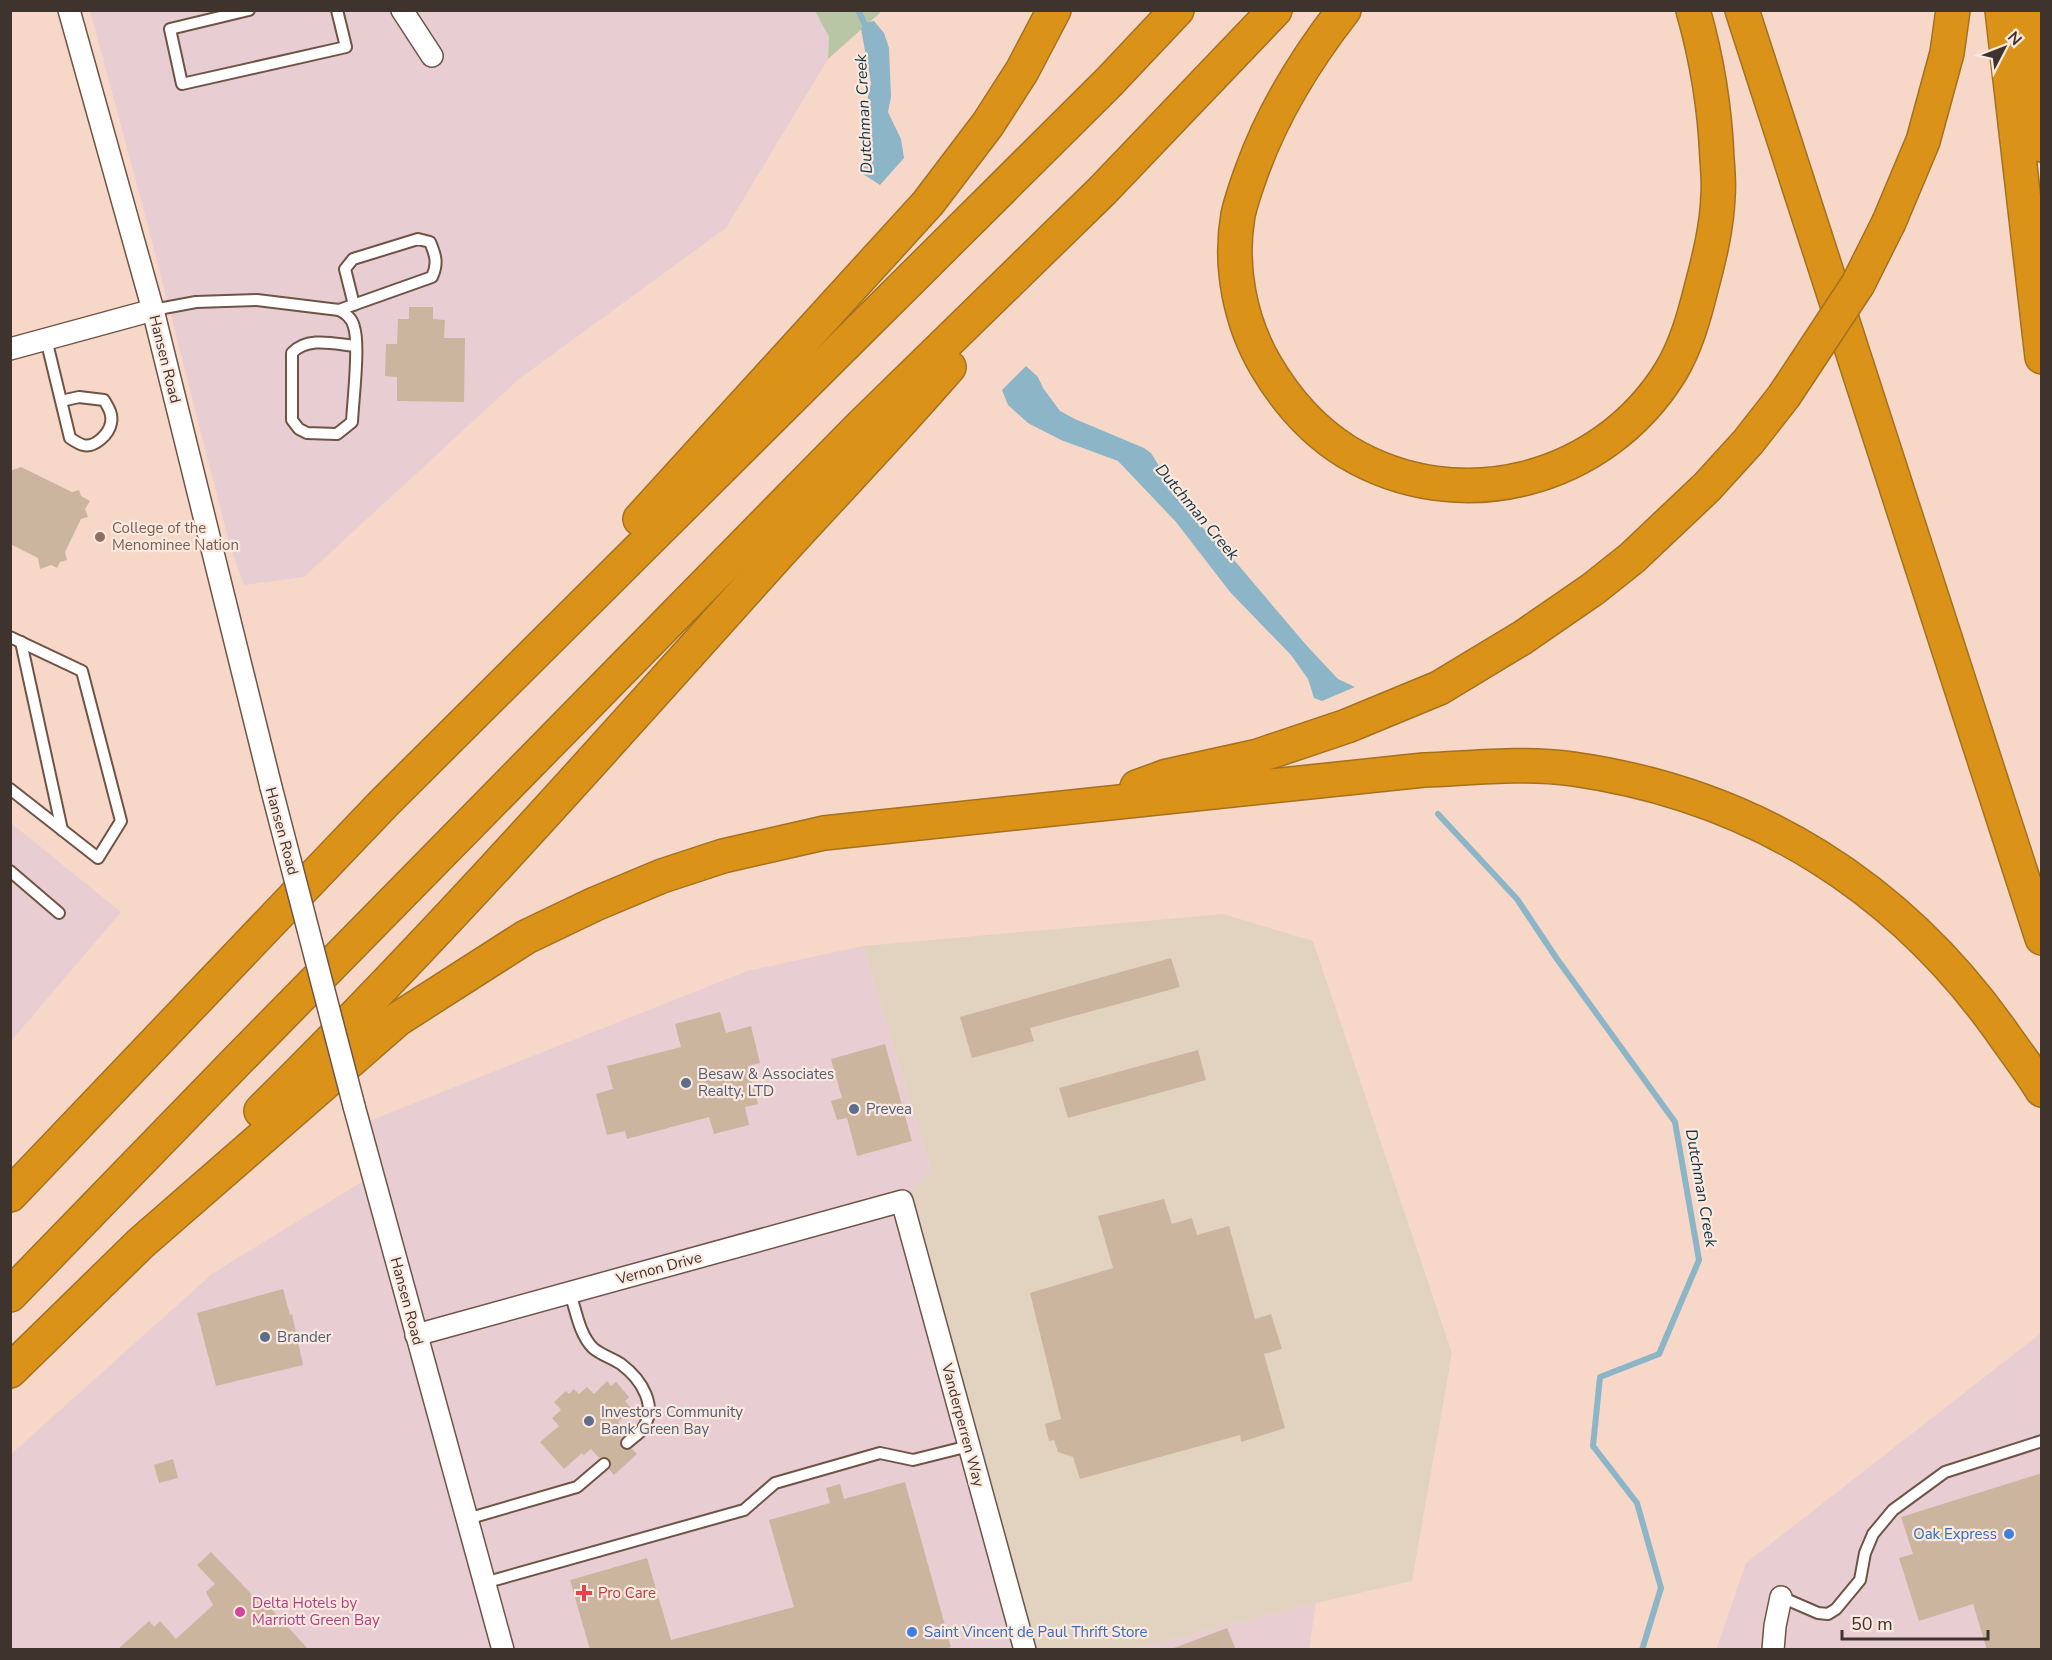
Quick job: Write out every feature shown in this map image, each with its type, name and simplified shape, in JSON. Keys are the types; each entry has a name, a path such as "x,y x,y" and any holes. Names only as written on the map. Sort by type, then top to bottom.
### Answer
{"highway":[{"path":"10,1195 384,803 928,203 994,115 1022,71 1054,10"},
{"path":"384,803 1109,82 1177,10"},
{"path":"10,1295 860,428 1102,191 1275,10"},
{"path":"1344,10 1305,64 1287,95 1263,139 1245,189 1238,215 1236,243 1238,291 1244,320 1257,352 1275,382 1295,407 1319,431 1348,452 1394,473 1430,483 1464,485 1524,479 1559,468 1610,439 1638,413 1671,370 1692,323 1710,256 1719,196 1716,123 1706,61 1693,10"},
{"path":"1742,10 2042,938"},
{"path":"1082,807 1167,776 1258,756 1347,726 1439,688 1522,638 1593,590 1632,558 1707,488 1748,442 1784,396 1858,284 1890,222 1923,141 1947,53 1953,10"},
{"path":"2002,10 2042,357"},
{"path":"2031,10 2042,145"},
{"path":"141,1244 206,1165 315,1058 553,806 775,558 890,436 1102,191"},
{"path":"10,1371 141,1244 398,1019 526,937 596,904 662,876 723,856 824,833 1424,770 1520,765 1572,769 1623,778 1713,804 1796,842 1858,883 1922,937 1964,982 1983,1005 2042,1090"}],"street":[{"name":"Hansen Road","path":"69,10 153,310 271,788 354,1106 503,1650"},
{"path":"402,10 432,56"},
{"path":"10,349 153,310"},
{"name":"Vernon Drive","path":"416,1335 902,1202"},
{"name":"Vanderperren Way","path":"902,1202 1024,1650"},
{"path":"1773,1650 1781,1597"}],"lane":[{"path":"249,10 170,29 182,84 346,47 338,10"},
{"path":"339,310 354,305 432,277 436,267 436,256 430,242 418,239 353,259 345,268 354,305"},
{"path":"153,310 196,303 257,300 339,310 348,315 355,327 356,346 352,422 337,434 307,433 299,429 292,420 292,353 307,342 356,346"},
{"path":"46,339 61,401 70,438 83,446 95,444 106,435 111,423 110,410 104,400 79,397 61,401"},
{"path":"16,639 62,830"},
{"path":"10,789 98,858 122,821 82,671 16,639"},
{"path":"10,871 60,913"},
{"path":"570,1293 584,1335 593,1348 630,1372 647,1396 650,1408 647,1419 641,1431 627,1443"},
{"path":"1781,1597 1818,1613 1828,1614 1836,1609 1860,1580 1865,1553 1873,1534 1893,1510 1945,1472 2042,1441"},
{"path":"484,1583 744,1510 775,1483 880,1453 913,1460 969,1446"},
{"path":"467,1519 577,1487 604,1464"}],"shaded area":[{"path":"90,11 815,11 829,37 828,59 726,228 519,379 304,577 244,585 230,546"},
{"path":"11,823 121,912 11,1041"},
{"path":"1223,914 1313,941 1452,1353 1412,1581 1133,1649 1025,1649 902,1201 931,1170 863,946"},
{"path":"863,946 931,1170 1025,1649 11,1649 10,1455 213,1273 373,1175 359,1125 747,971"},
{"path":"2041,1333 2041,1649 1716,1650 1746,1563"},
{"path":"1316,1603 1309,1649 1133,1649"}],"green space":[{"path":"815,11 882,11 828,59 829,37"}],"water":[{"path":"874,21 884,33 889,48 891,97 888,112 901,139 904,158 880,185 863,174 871,83 861,29 864,23"},
{"path":"1026,366 1038,377 1060,411 1151,453 1159,466 1161,475 1203,528 1338,679 1355,687 1322,701 1314,698 1308,679 1291,655 1230,592 1176,522 1118,461 1061,440 1028,423 1008,405 1002,390"}],"building":[{"path":"409,307 433,307 433,319 445,320 444,338 465,338 464,402 397,401 397,377 385,376 386,344 397,344 398,319 409,319"},
{"path":"21,467 72,492 79,490 81,496 90,501 85,509 88,517 81,519 65,552 67,560 60,562 57,568 51,565 40,569 38,558 10,544 10,471"},
{"path":"1171,958 1180,987 1030,1028 1034,1041 972,1058 960,1017"},
{"path":"720,1012 726,1033 751,1026 760,1063 748,1066 758,1104 745,1107 749,1125 714,1134 709,1117 627,1139 625,1131 607,1135 596,1094 613,1089 607,1066 681,1047 675,1024"},
{"path":"885,1044 912,1141 857,1156 847,1118 837,1120 831,1101 842,1098 831,1059"},
{"path":"1198,1050 1206,1080 1068,1118 1059,1088"},
{"path":"1164,1199 1172,1224 1192,1218 1197,1235 1229,1226 1255,1319 1271,1314 1282,1349 1264,1354 1285,1428 1241,1442 1240,1435 1080,1479 1073,1457 1058,1452 1054,1440 1049,1441 1045,1424 1061,1419 1030,1293 1113,1268 1098,1216"},
{"path":"283,1289 290,1315 292,1314 303,1365 216,1386 197,1313"},
{"path":"607,1381 611,1386 616,1382 629,1397 625,1401 632,1409 614,1429 622,1437 621,1448 632,1449 637,1454 614,1475 609,1469 611,1463 609,1459 599,1458 591,1449 584,1455 582,1453 564,1469 540,1442 559,1426 552,1418 561,1410 554,1402 566,1391 569,1394 574,1389 579,1394 587,1387 594,1394"},
{"path":"173,1459 178,1478 159,1483 154,1465"},
{"path":"2042,1473 2042,1650 1987,1650 1973,1604 1919,1621 1899,1558 1913,1554 1901,1517"},
{"path":"905,1482 951,1647 942,1650 590,1650 570,1580 647,1558 671,1640 794,1607 769,1520 830,1503 826,1488 840,1484 844,1499"},
{"name":"Delta Hotels by Marriott Green Bay","path":"211,1552 261,1604 264,1601 309,1650 117,1650 149,1621 154,1627 160,1621 176,1639 213,1605 206,1592 215,1584 197,1565"},
{"path":"1227,1628 1236,1650 1174,1650 1174,1648"}],"waterway":[{"name":"Dutchman Creek","path":"858,10 867,29"},
{"name":"Dutchman Creek","path":"1438,814 1517,899 1557,959 1675,1122 1699,1260 1659,1354 1600,1377 1593,1446 1637,1503 1661,1588 1642,1650"}],"place":[{"name":"College of the Menominee Nation","path":"100,537"},
{"name":"Besaw & Associates Realty, LTD","path":"686,1083"},
{"name":"Prevea","path":"854,1109"},
{"name":"Brander","path":"265,1337"},
{"name":"Investors Community Bank Green Bay","path":"589,1421"},
{"name":"Oak Express","path":"2009,1534"},
{"name":"Pro Care","path":"584,1593"},
{"name":"Delta Hotels by Marriott Green Bay","path":"240,1612"},
{"name":"Saint Vincent de Paul Thrift Store","path":"912,1632"}]}
